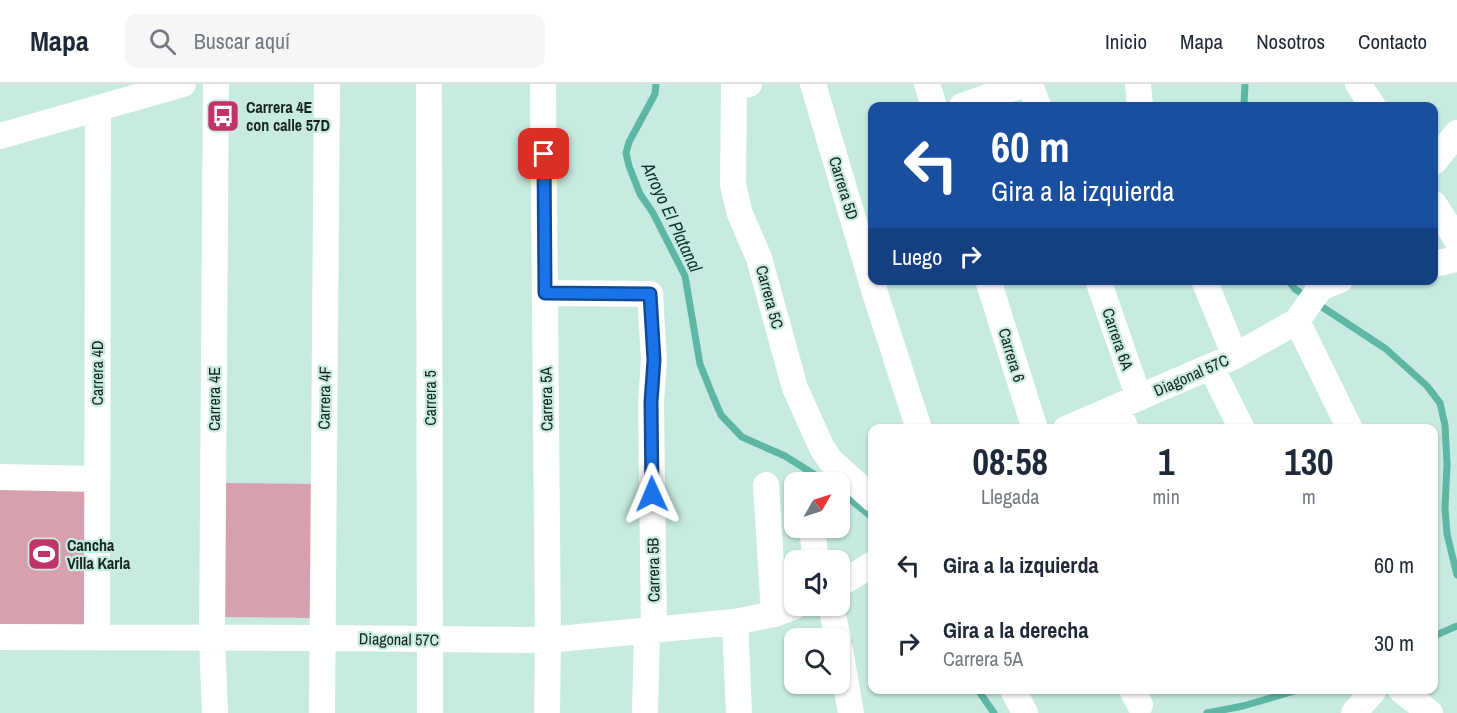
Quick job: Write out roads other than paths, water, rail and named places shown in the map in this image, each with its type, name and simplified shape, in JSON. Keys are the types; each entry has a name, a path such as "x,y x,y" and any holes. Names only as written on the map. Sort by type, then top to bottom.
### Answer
{"street":[{"path":"0,136 183,84"},
{"name":"Carrera 4E","path":"215,713 213,638 216,84"},
{"name":"Carrera 4F","path":"321,713 327,84"},
{"name":"Carrera 5","path":"429,84 430,713"},
{"name":"Carrera 5A","path":"543,84 547,713"},
{"name":"Carrera 5C","path":"749,84 734,87 732,185 740,214 759,258 795,388 822,448 831,461 868,494"},
{"name":"Carrera 5D","path":"813,84 868,269"},
{"path":"927,84 933,102"},
{"path":"974,102 1028,84 1036,102"},
{"path":"1138,84 1140,102"},
{"name":"Carrera 4D","path":"97,638 98,108"},
{"path":"1438,157 1457,133"},
{"path":"1438,210 1457,240"},
{"path":"1438,263 1457,259"},
{"name":"Carrera 5D","path":"873,285 917,424"},
{"name":"Carrera 6","path":"990,285 1033,424"},
{"name":"Carrera 6A","path":"1099,285 1127,412"},
{"path":"1205,285 1235,356"},
{"name":"Carrera 5B","path":"545,293 650,294 654,360 651,402 650,632 645,713"},
{"path":"1316,299 1349,424"},
{"name":"Diagonal 57C","path":"1084,424 1127,412 1235,356 1316,299"},
{"path":"1211,367 1240,424"},
{"path":"0,477 97,479"},
{"path":"766,485 784,610"},
{"path":"850,578 868,567"},
{"name":"Diagonal 57C","path":"0,637 548,640 650,632 735,622 784,610"},
{"path":"735,622 739,713"},
{"path":"848,694 851,713"},
{"path":"1015,694 1025,713"},
{"path":"1354,713 1371,694"},
{"path":"1406,694 1430,713"}],"waterway":[{"name":"Arroyo El Platanal","path":"656,84 655,94 629,142 626,153 640,194 653,213 685,276 700,364 721,415 742,437 785,456 810,472"},
{"path":"1244,102 1245,84"},
{"path":"1292,285 1386,349 1427,386 1440,403 1445,425 1447,534 1457,575"},
{"name":"Arroyo El Platanal","path":"850,499 868,514"},
{"name":"Arroyo El Platanal","path":"1438,634 1457,626"},
{"name":"Arroyo El Platanal","path":"981,694 994,713"},
{"name":"Arroyo El Platanal","path":"1207,713 1243,706 1284,694"}],"place":[{"name":"Carrera 4E con calle 57D","path":"223,116"},
{"name":"Cancha Villa Karla","path":"44,554"}]}
